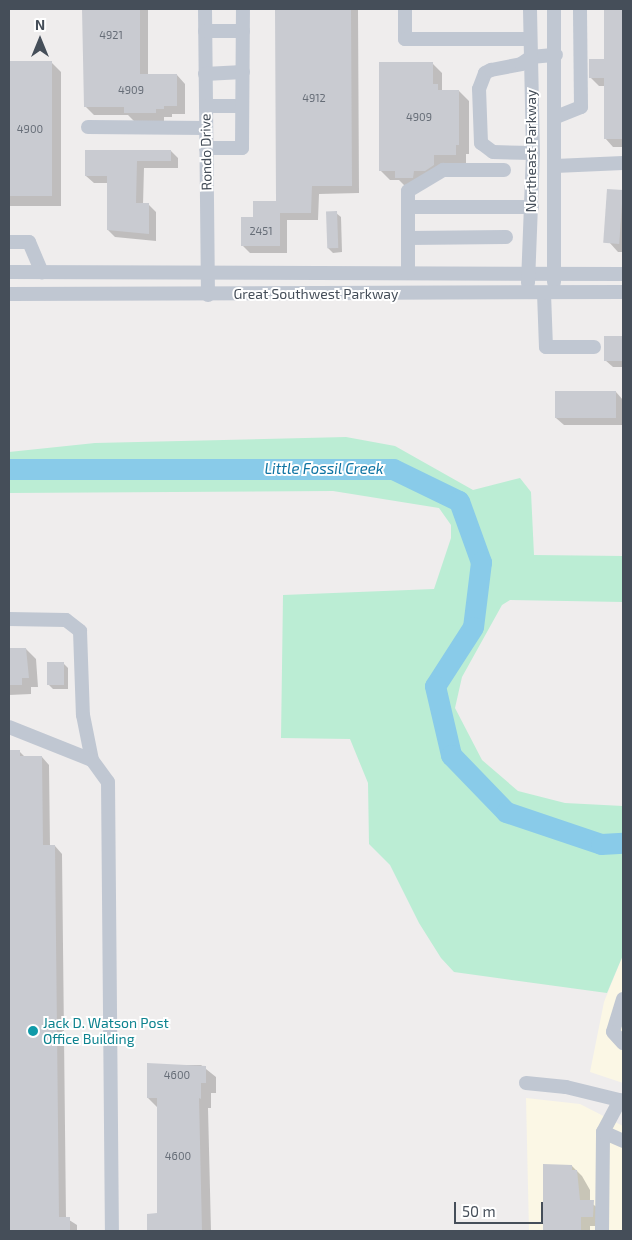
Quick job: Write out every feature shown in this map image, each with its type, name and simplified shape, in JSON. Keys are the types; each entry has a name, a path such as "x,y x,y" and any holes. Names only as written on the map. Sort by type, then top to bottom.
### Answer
{"street":[{"name":"Rondo Drive","path":"205,9 208,295"},
{"path":"206,148 242,148 243,9"},
{"path":"405,9 405,39 530,39"},
{"name":"Northeast Parkway","path":"528,293 533,153 530,9"},
{"name":"Northeast Parkway","path":"554,9 556,117 553,274 549,293 546,347 594,347"},
{"path":"556,117 581,107 580,9"},
{"path":"205,30 243,31"},
{"path":"533,153 487,150 481,144 478,127 479,89 485,73 521,64 531,57 556,55"},
{"path":"205,74 243,72"},
{"path":"206,106 242,106"},
{"path":"88,127 206,128"},
{"path":"555,166 623,163"},
{"path":"408,274 408,191 443,170 504,170"},
{"path":"408,207 532,207"},
{"path":"408,238 506,237"},
{"path":"9,242 29,242 42,272"},
{"name":"Great Southwest Parkway","path":"9,272 623,274"},
{"name":"Great Southwest Parkway","path":"9,294 208,295 623,292"},
{"path":"9,619 66,620 80,631 83,715 92,760 108,782 112,1231"},
{"path":"9,727 92,760"},
{"path":"623,999 613,1032 623,1043"},
{"path":"526,1083 566,1087 622,1100 603,1132 602,1231"},
{"path":"603,1132 623,1141"}],"shaded area":[{"path":"623,955 623,1083 590,1072 604,1002"},
{"path":"526,1098 580,1104 623,1126 623,1231 529,1231"}],"green space":[{"path":"346,437 395,446 473,490 520,478 531,492 534,555 623,556 623,602 510,600 502,605 462,677 455,708 482,760 518,791 565,803 623,806 623,955 607,993 454,972 441,958 419,923 390,865 369,844 368,783 350,739 281,738 283,595 434,589 451,538 451,525 439,508 333,491 9,493 9,452 95,443"}],"building":[{"path":"82,9 140,9 140,74 177,74 177,106 164,106 164,109 156,109 156,113 124,113 124,107 84,107"},
{"path":"275,9 351,9 352,186 312,186 311,213 280,213 280,246 241,246 241,217 253,217 253,201 276,201"},
{"path":"604,9 623,9 623,139 604,139 604,78 589,78 589,59 604,59"},
{"path":"9,61 52,61 52,196 9,196"},
{"path":"379,62 433,62 433,84 438,84 438,90 459,90 459,145 456,145 456,155 434,155 434,165 425,171 414,171 413,178 395,178 395,171 379,171"},
{"path":"85,150 171,150 171,161 137,161 136,203 149,203 149,234 107,230 107,176 85,176"},
{"path":"607,189 623,190 619,244 603,243"},
{"path":"326,211 337,211 338,248 327,248"},
{"path":"604,336 623,336 623,361 604,361"},
{"path":"555,391 616,391 616,418 555,418"},
{"path":"9,648 26,648 29,678 22,678 22,685 9,685"},
{"path":"47,662 64,662 64,685 47,685"},
{"name":"Jack D. Watson Post Office Building","path":"9,750 20,750 20,756 42,756 43,845 55,845 59,1217 70,1217 70,1231 9,1231"},
{"path":"147,1063 206,1066 206,1083 201,1083 201,1099 199,1098 202,1231 147,1231 147,1214 157,1213 157,1098 147,1098"},
{"path":"543,1164 572,1165 572,1170 577,1170 580,1200 594,1200 593,1217 581,1217 581,1231 543,1231"}],"waterway":[{"name":"Little Fossil Creek","path":"9,469 393,469 459,501 481,562 473,627 435,686 451,755 506,812 601,844 623,843"}],"place":[{"name":"Jack D. Watson Post Office Building","path":"33,1031"}]}
